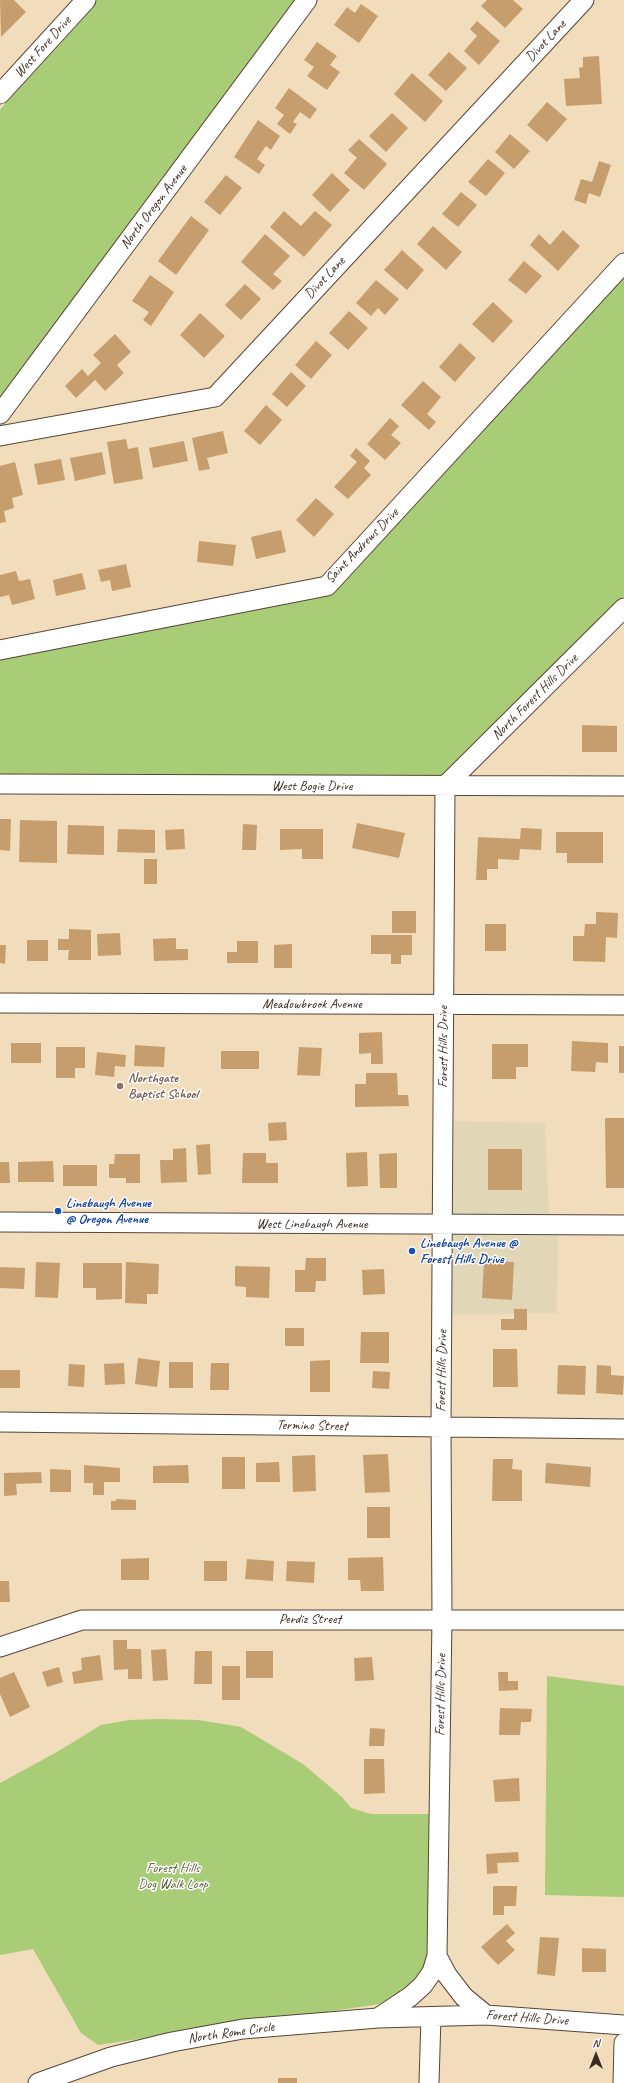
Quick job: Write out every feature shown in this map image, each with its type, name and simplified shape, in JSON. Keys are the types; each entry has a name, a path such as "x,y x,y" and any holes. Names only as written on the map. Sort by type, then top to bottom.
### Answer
{"street":[{"name":"West Fore Drive","path":"0,94 86,0"},
{"name":"North Oregon Avenue","path":"0,414 307,0"},
{"name":"Divot Lane","path":"0,436 215,397 584,0"},
{"name":"Saint Andrews Drive","path":"0,650 327,586 624,263"},
{"name":"North Forest Hills Drive","path":"445,786 624,608"},
{"name":"West Bogie Drive","path":"0,784 624,786"},
{"name":"Forest Hills Drive","path":"438,1956 442,1619 441,1428 445,786"},
{"name":"Meadowbrook Avenue","path":"0,1003 624,1005"},
{"name":"West Linebaugh Avenue","path":"0,1222 624,1225"},
{"name":"Termino Street","path":"0,1422 624,1429"},
{"name":"Perdiz Street","path":"0,1647 82,1620 624,1620"},
{"path":"438,1956 447,1975 464,1997 486,2015"},
{"path":"378,2018 411,1996 423,1985 432,1972 438,1956"},
{"name":"Forest Hills Drive","path":"431,2017 486,2015 624,2025"},
{"path":"429,2083 431,2017"},
{"name":"North Rome Circle","path":"45,2082 111,2057 172,2042 243,2029 378,2018 431,2017"},
{"path":"622,2083 624,2043"}],"shaded area":[{"path":"451,1121 545,1123 549,1216 451,1216"},
{"path":"451,1233 558,1234 557,1313 450,1315"}],"green space":[{"path":"96,0 299,0 0,396 0,110 31,70"},
{"path":"624,272 624,596 445,777 0,779 0,656 321,594"},
{"path":"547,1676 624,1686 624,1897 545,1895"},
{"name":"Forest Hills Dog Walk Loop","path":"129,1720 198,1720 241,1727 303,1764 342,1797 351,1808 371,1814 439,1814 437,1956 412,1983 380,2004 98,2045 81,2033 33,1949 0,1955 0,1783 57,1752 101,1725"}],"building":[{"path":"0,0 14,0 26,12 1,37"},
{"path":"487,0 513,0 523,9 505,28 481,6"},
{"path":"361,4 378,16 359,43 334,25 347,7 355,13"},
{"path":"477,21 500,41 479,65 464,51 477,36 470,29"},
{"path":"317,42 337,56 330,65 340,72 327,90 307,76 314,67 304,60"},
{"path":"449,52 467,68 446,91 428,75"},
{"path":"599,56 602,104 566,106 564,79 580,78 579,68 583,67 583,57"},
{"path":"412,73 443,101 425,122 394,94"},
{"path":"289,88 317,109 310,119 300,112 293,122 297,124 290,134 277,124 284,115 275,108"},
{"path":"547,102 567,119 547,142 527,125"},
{"path":"392,113 408,128 386,152 369,136"},
{"path":"258,120 280,136 271,150 266,146 257,159 265,165 259,174 234,157"},
{"path":"510,134 530,151 514,169 495,152"},
{"path":"359,139 387,164 364,190 344,173 357,158 348,150"},
{"path":"488,159 505,173 486,196 468,182"},
{"path":"599,161 611,165 600,197 589,193 586,204 574,200 581,179 592,182"},
{"path":"332,173 350,190 330,212 312,195"},
{"path":"226,175 242,188 220,215 204,202"},
{"path":"461,192 477,205 458,227 442,214"},
{"path":"284,211 301,226 315,211 332,225 304,257 270,227"},
{"path":"191,216 209,230 176,275 158,261"},
{"path":"433,226 462,252 446,270 417,244"},
{"path":"563,230 580,246 558,271 530,245 539,234 550,245"},
{"path":"265,234 290,256 273,274 282,281 273,290 241,262"},
{"path":"402,250 424,270 407,290 384,270"},
{"path":"524,261 542,276 526,294 508,280"},
{"path":"150,275 174,292 151,326 143,320 149,312 132,301"},
{"path":"376,280 399,299 385,315 378,308 371,316 356,303"},
{"path":"245,284 261,299 241,320 225,305"},
{"path":"493,302 513,321 493,343 472,324"},
{"path":"349,311 368,328 348,350 329,333"},
{"path":"200,313 225,336 204,358 180,335"},
{"path":"115,334 131,352 117,365 124,373 105,391 95,380 76,398 65,386 82,369 88,376 101,363 93,355"},
{"path":"316,341 332,355 311,379 295,365"},
{"path":"460,343 476,358 455,382 439,367"},
{"path":"291,372 306,386 287,407 272,394"},
{"path":"423,381 441,397 427,414 436,422 429,430 401,405"},
{"path":"266,405 282,420 260,445 244,431"},
{"path":"390,418 399,426 391,435 401,443 385,460 367,444"},
{"path":"223,431 228,453 207,458 210,469 199,471 192,438"},
{"path":"126,439 128,449 138,447 143,479 114,484 107,442"},
{"path":"184,441 188,461 153,468 149,448"},
{"path":"356,448 370,461 364,468 371,475 348,499 334,487 357,462 350,456"},
{"path":"102,452 106,474 75,481 70,458"},
{"path":"61,459 65,480 38,485 34,464"},
{"path":"15,462 23,495 12,498 14,508 4,511 6,522 0,523 0,466"},
{"path":"316,498 334,514 314,537 296,520"},
{"path":"281,530 286,552 256,559 251,537"},
{"path":"199,541 236,545 233,566 197,562"},
{"path":"126,564 131,587 112,591 110,580 101,582 98,570"},
{"path":"16,571 19,581 30,579 35,599 12,605 9,595 0,597 0,575"},
{"path":"82,573 86,589 56,596 53,580"},
{"path":"582,725 617,726 617,752 582,752"},
{"path":"0,819 11,819 10,851 0,850"},
{"path":"20,820 57,821 57,863 19,862"},
{"path":"357,823 405,833 399,858 352,848"},
{"path":"243,824 257,825 256,850 242,850"},
{"path":"68,825 104,826 104,855 67,854"},
{"path":"521,828 542,829 541,850 520,849 519,860 498,859 498,869 487,869 487,880 476,880 478,837 520,839"},
{"path":"118,829 155,830 155,853 117,852"},
{"path":"184,829 185,849 166,850 165,830"},
{"path":"280,829 323,829 323,859 302,859 302,849 280,850"},
{"path":"556,832 603,832 603,863 567,863 567,853 556,853"},
{"path":"144,859 157,859 157,884 144,884"},
{"path":"392,911 416,911 416,933 392,933"},
{"path":"596,912 618,913 617,938 606,937 605,962 573,961 573,936 584,936 585,924 596,924"},
{"path":"485,924 506,924 506,951 485,951"},
{"path":"69,929 91,930 91,960 68,960 69,950 58,950 58,939 69,939"},
{"path":"120,933 121,955 98,956 97,934"},
{"path":"371,935 412,935 412,955 401,955 401,964 391,964 391,954 371,954"},
{"path":"176,938 176,949 188,949 188,960 154,961 153,939"},
{"path":"27,940 48,940 48,961 27,961"},
{"path":"237,941 258,941 258,963 227,963 227,952 237,952"},
{"path":"292,944 292,968 274,968 274,945"},
{"path":"0,945 6,945 5,964 0,963"},
{"path":"382,1032 383,1064 371,1064 371,1053 359,1054 359,1033"},
{"path":"572,1041 608,1043 608,1063 596,1062 595,1072 571,1071"},
{"path":"11,1043 41,1043 41,1063 11,1063"},
{"path":"492,1044 528,1044 528,1067 516,1067 516,1079 492,1079"},
{"path":"135,1045 165,1047 164,1067 134,1066"},
{"path":"619,1046 624,1046 624,1073 619,1073"},
{"path":"56,1047 85,1047 85,1068 75,1068 75,1078 56,1078"},
{"path":"299,1047 322,1048 320,1076 297,1075"},
{"path":"221,1051 259,1051 259,1069 221,1069"},
{"path":"97,1052 126,1055 125,1067 115,1066 114,1077 95,1075"},
{"path":"366,1073 397,1073 398,1095 408,1095 409,1106 355,1107 355,1084 366,1084"},
{"path":"605,1118 624,1118 624,1188 606,1188"},
{"path":"286,1122 287,1140 269,1141 268,1123"},
{"path":"210,1144 211,1174 198,1175 196,1145"},
{"path":"186,1148 187,1182 161,1183 160,1160 173,1160 173,1149"},
{"path":"488,1149 522,1149 522,1190 488,1190"},
{"path":"367,1152 368,1186 347,1187 346,1153"},
{"path":"243,1153 266,1153 266,1163 278,1163 278,1183 242,1183"},
{"path":"397,1153 397,1188 380,1188 379,1154"},
{"path":"115,1154 140,1154 140,1183 126,1183 126,1178 109,1178 109,1164 114,1164"},
{"path":"53,1161 54,1182 18,1182 18,1162"},
{"path":"0,1162 9,1162 10,1183 0,1183"},
{"path":"63,1165 97,1165 97,1186 63,1186"},
{"path":"306,1258 326,1258 326,1281 316,1281 315,1292 295,1292 295,1270 305,1270"},
{"path":"484,1261 514,1262 512,1300 482,1298"},
{"path":"36,1262 60,1263 58,1298 35,1297"},
{"path":"126,1262 159,1264 158,1294 147,1294 147,1304 125,1303"},
{"path":"83,1263 122,1263 122,1299 96,1300 96,1288 83,1288"},
{"path":"235,1266 270,1267 269,1298 246,1297 246,1287 235,1286"},
{"path":"0,1267 25,1268 24,1289 0,1288"},
{"path":"384,1269 385,1294 363,1295 362,1270"},
{"path":"514,1309 527,1309 527,1330 501,1330 501,1319 514,1319"},
{"path":"285,1328 304,1328 304,1346 285,1346"},
{"path":"361,1332 389,1332 389,1363 360,1363"},
{"path":"493,1349 517,1349 518,1387 493,1387"},
{"path":"138,1358 160,1361 157,1387 135,1384"},
{"path":"330,1360 330,1392 310,1392 310,1361"},
{"path":"169,1362 193,1362 193,1388 169,1388"},
{"path":"124,1363 125,1384 105,1385 104,1364"},
{"path":"211,1363 229,1363 229,1390 210,1390"},
{"path":"69,1364 85,1365 84,1387 68,1386"},
{"path":"558,1365 586,1366 585,1395 557,1394"},
{"path":"597,1365 611,1366 611,1375 624,1376 623,1395 596,1393"},
{"path":"0,1370 20,1370 20,1388 0,1388"},
{"path":"373,1371 390,1372 389,1389 372,1388"},
{"path":"388,1454 390,1492 365,1493 363,1455"},
{"path":"315,1455 316,1491 293,1492 292,1456"},
{"path":"222,1457 245,1457 245,1489 222,1489"},
{"path":"493,1459 513,1459 512,1469 522,1470 522,1501 492,1501"},
{"path":"279,1462 280,1482 256,1482 256,1463"},
{"path":"546,1463 591,1467 590,1487 545,1483"},
{"path":"84,1465 120,1468 120,1482 104,1482 104,1495 93,1495 93,1483 84,1483"},
{"path":"188,1465 189,1483 153,1483 153,1466"},
{"path":"50,1469 71,1470 71,1492 50,1492"},
{"path":"41,1472 42,1483 16,1484 17,1495 4,1496 4,1473"},
{"path":"116,1499 136,1500 136,1510 111,1510 111,1501 116,1501"},
{"path":"367,1507 390,1507 390,1538 367,1538"},
{"path":"383,1557 384,1591 361,1591 360,1580 348,1580 348,1558"},
{"path":"149,1558 149,1580 121,1580 121,1559"},
{"path":"247,1559 274,1561 273,1581 245,1579"},
{"path":"204,1561 227,1561 227,1581 204,1581"},
{"path":"287,1561 315,1562 314,1583 286,1581"},
{"path":"0,1581 9,1581 10,1602 0,1602"},
{"path":"113,1640 127,1640 127,1649 141,1649 142,1679 128,1679 128,1669 114,1670"},
{"path":"166,1649 168,1680 153,1681 151,1650"},
{"path":"195,1651 212,1651 212,1684 194,1684"},
{"path":"246,1651 273,1651 273,1678 246,1678"},
{"path":"100,1655 103,1680 74,1684 72,1672 82,1670 81,1658"},
{"path":"372,1657 374,1680 355,1681 354,1658"},
{"path":"222,1666 240,1666 240,1700 222,1700"},
{"path":"59,1667 63,1682 47,1687 42,1672"},
{"path":"14,1672 30,1707 10,1717 0,1694 0,1678"},
{"path":"498,1672 508,1672 508,1681 518,1681 518,1690 499,1691"},
{"path":"500,1708 532,1709 531,1722 521,1722 520,1735 499,1735"},
{"path":"370,1728 385,1729 384,1746 369,1746"},
{"path":"364,1759 384,1759 385,1793 364,1794"},
{"path":"519,1778 520,1801 495,1802 493,1780"},
{"path":"518,1852 519,1862 497,1863 498,1873 487,1874 486,1854"},
{"path":"493,1886 517,1886 516,1906 504,1906 504,1915 493,1915"},
{"path":"507,1924 515,1933 506,1941 515,1950 498,1965 481,1947"},
{"path":"540,1937 559,1938 555,1976 537,1974"},
{"path":"582,1948 606,1949 606,1972 582,1972"},
{"path":"278,2078 297,2078 297,2083 278,2083"}],"place":[{"name":"Northgate Baptist School","path":"120,1086"},
{"name":"Linebaugh Avenue @ Oregon Avenue","path":"58,1211"},
{"name":"Linebaugh Avenue @ Forest Hills Drive","path":"412,1251"}]}
